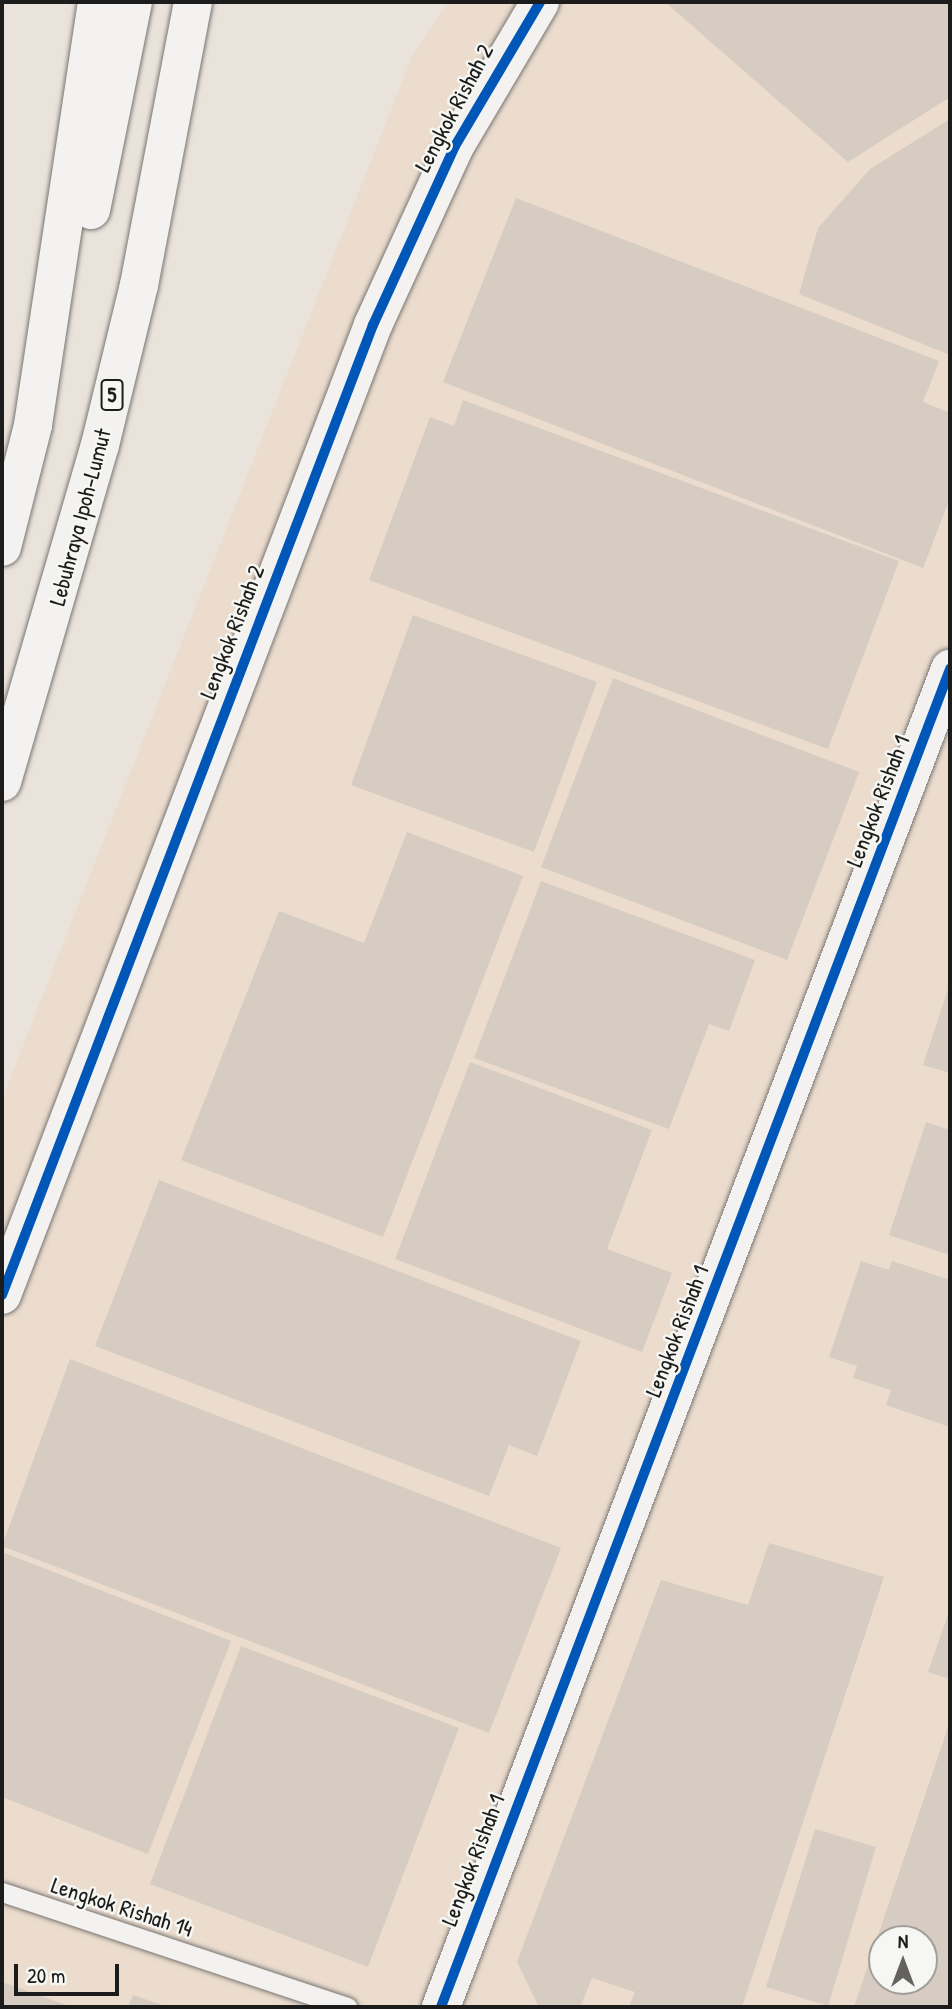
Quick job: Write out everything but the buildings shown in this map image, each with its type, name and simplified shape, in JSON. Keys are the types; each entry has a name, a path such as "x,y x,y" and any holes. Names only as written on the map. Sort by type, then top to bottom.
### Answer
{"main road":[{"path":"33,425 97,2"},
{"path":"2,547 81,252 134,2"},
{"name":"Lebuhraya Ipoh-Lumut","path":"2,782 100,445 145,258 193,2"},
{"name":"Lengkok Rishah 2","path":"2,1295 373,325 455,146 540,2"},
{"name":"Lengkok Rishah 1","path":"441,2007 950,669"}],"lane":[{"name":"Lengkok Rishah 14","path":"2,1892 347,2007"}],"shaded area":[{"path":"449,2 950,2 950,2007 2,2007 2,1099 413,54"}],"cycle path":[{"path":"2,1295 373,325 455,146 540,2"},
{"path":"441,2007 950,669"}]}
